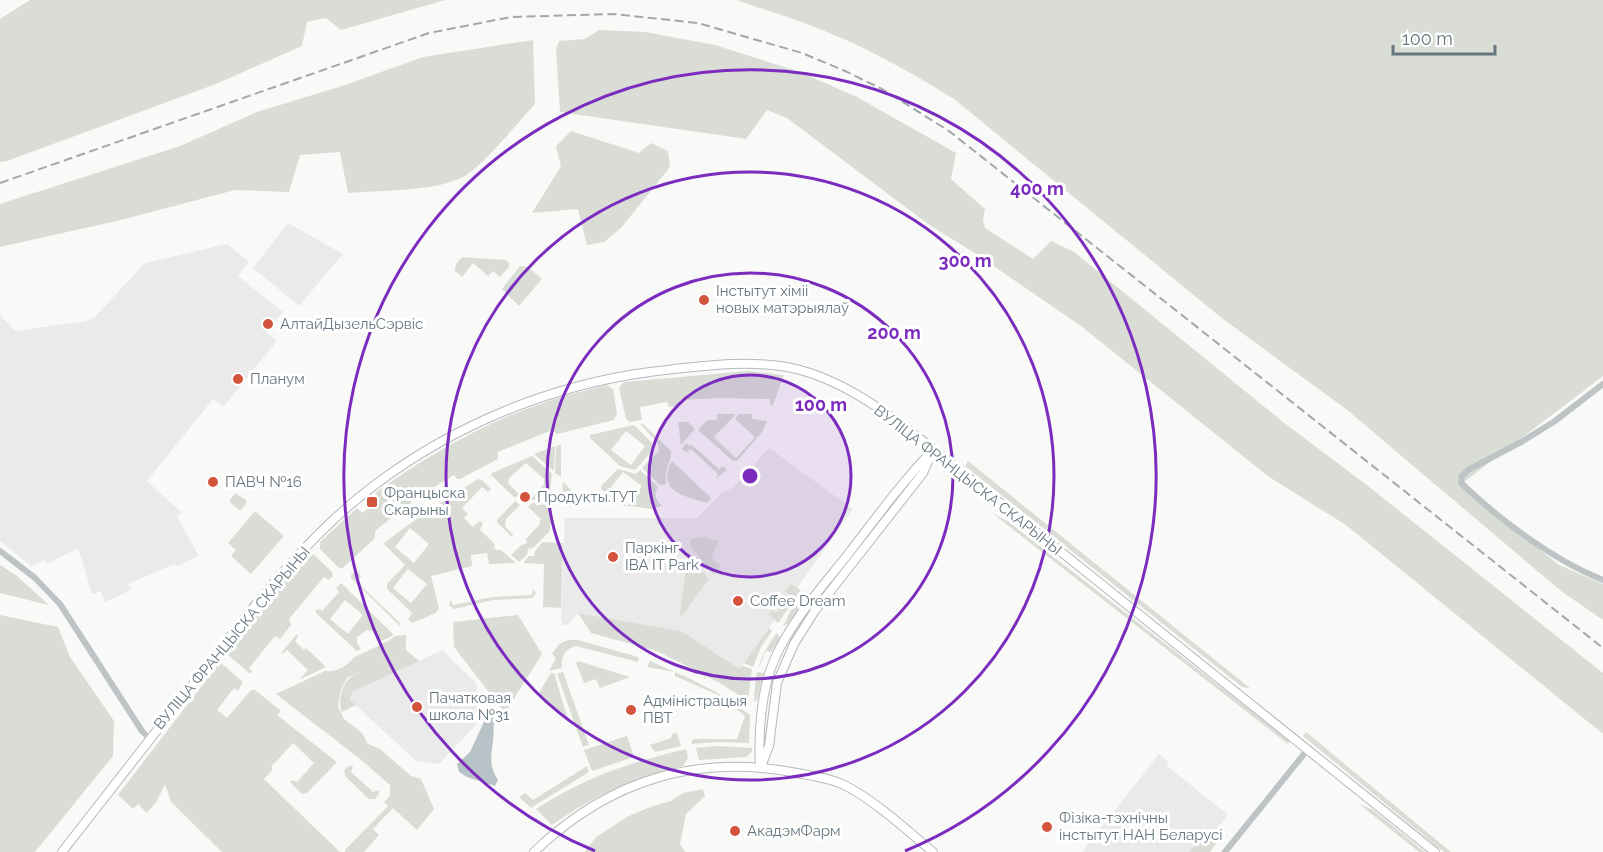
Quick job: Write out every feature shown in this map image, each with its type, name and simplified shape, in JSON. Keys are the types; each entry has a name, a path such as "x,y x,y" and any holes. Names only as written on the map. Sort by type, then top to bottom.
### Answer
{"main road":[{"name":"ВУЛІЦА ФРАНЦЫСКА СКАРЫНЫ","path":"63,852 149,738 278,579 309,544 377,483 427,450 484,420 549,394 613,377 730,364 794,368 808,372 836,383 881,410 1435,852"},
{"path":"760,767 769,746 777,683 794,644 814,612 923,473 933,450"},
{"path":"534,852 587,810 641,783 695,769 760,767 828,778 849,788 933,852"}],"street":[{"path":"1603,384 1555,421 1468,470 1462,476 1461,483 1506,520 1556,556 1603,580"},
{"path":"0,551 35,578 60,604 142,731 149,738"},
{"path":"1225,852 1308,749"}],"shaded area":[{"path":"30,0 445,0 341,30 326,18 307,22 302,46 216,84 0,162 0,19"},
{"path":"736,0 1603,0 1603,376 1460,485 1559,565 1603,584 1603,620 1561,591 1346,409 1223,319 954,99 851,42 805,23"},
{"path":"599,30 645,32 715,45 800,72 857,97 956,153 951,179 985,209 983,220 985,228 1033,259 1051,241 1074,252 1283,422 1368,486 1603,673 1603,734 1346,525 1269,477 1081,326 928,224 787,118 767,110 746,139 560,112 556,50 559,41 585,39"},
{"path":"533,40 535,104 480,163 463,177 451,182 407,190 348,193 340,152 300,155 289,192 235,190 121,220 0,247 0,204 180,146 257,112 345,85 423,57"},
{"path":"571,131 639,153 651,143 668,151 670,167 621,228 604,242 587,245 578,209 532,213 561,166 556,146"},
{"path":"288,223 343,254 299,306 253,268"},
{"path":"227,244 249,262 238,276 283,312 266,332 277,341 223,407 213,399 147,481 181,512 177,517 199,556 128,584 131,590 105,602 101,591 92,594 78,548 47,564 45,560 31,566 0,541 0,315 15,331 86,321 95,317 145,263"},
{"path":"463,257 506,260 509,267 500,277 493,271 488,276 473,263 462,277 455,271 457,263"},
{"path":"520,266 528,267 542,279 519,306 502,289"},
{"path":"748,371 784,375 773,405 770,405 770,399 680,400 678,407 669,407 667,402 640,407 642,420 630,422 626,419 619,388 624,382"},
{"path":"607,385 613,389 617,414 614,420 557,434 552,430 498,452 498,459 460,479 454,475 418,497 375,531 375,538 343,568 339,568 320,549 320,542 357,508 362,513 380,499 375,493 437,452 503,418 563,396"},
{"path":"717,414 736,414 714,437 736,458 755,437 735,419 739,414 752,414 752,419 767,421 762,432 737,461 733,461 698,430 707,420 717,420"},
{"path":"678,422 688,422 695,429 681,445"},
{"path":"640,424 643,424 671,451 666,484 660,485 642,468 659,451 658,443"},
{"path":"634,425 654,445 654,449 635,470 620,466 590,438 590,435","holes":["626,431 645,446 631,465 611,450"]},
{"path":"686,443 692,445 719,469 723,466 727,470 716,479 718,474 691,449 686,452 682,449"},
{"path":"561,445 561,477 555,473 556,446"},
{"path":"555,446 554,471 534,454"},
{"path":"769,448 853,509 740,669 681,631 578,613 567,625 563,625 561,619 565,518 697,518 724,491 733,488"},
{"path":"532,456 552,474 549,499 530,500 544,484 544,479 526,463 509,478 508,483 519,494 515,498 491,475"},
{"path":"564,459 563,482 583,502 562,500"},
{"path":"672,461 711,498 707,503 682,495 670,486 667,480"},
{"path":"968,461 1250,688 1242,687 965,466"},
{"path":"618,469 636,474 640,470 658,487 656,497 662,506 651,509 627,506 642,486 623,472 608,491 626,505 617,504 602,490 601,486"},
{"path":"918,472 794,636 788,650 766,742 764,742 774,687 793,635 878,518"},
{"path":"478,479 482,480 491,489 488,492 482,487 462,508 468,514 464,518 473,527 480,521 483,523 480,530 495,544 494,548 501,550 516,563 489,564 487,553 471,555 472,566 431,576 439,608 436,613 412,623 408,619 412,613 387,589 387,584 405,565 384,544 419,517","holes":["410,528 429,544 414,563 395,547","408,569 427,584 411,603 393,588"]},
{"path":"235,493 246,500 241,510 230,502"},
{"path":"515,501 520,505 506,519 505,526 513,535 512,537 497,520"},
{"path":"532,503 552,506 550,531 533,548 528,549 527,555 519,562 511,555 527,543 526,539 539,525 541,519 528,507"},
{"path":"255,511 284,536 251,574 231,556 236,550 228,543"},
{"path":"992,513 1009,522 1290,741 1288,744"},
{"path":"704,537 719,541 712,555 713,560 721,565 713,575 690,545 691,539"},
{"path":"543,542 563,543 561,608 543,607 544,564 523,563 529,556 534,556 535,551"},
{"path":"311,552 332,572 333,576 329,580 324,577 289,619 291,625 280,639 275,636 249,668 253,672 249,673 226,653 268,598"},
{"path":"688,552 709,579 682,616 680,615"},
{"path":"0,565 17,576 49,605 0,593"},
{"path":"357,570 361,576 357,582 401,624 400,626 351,578"},
{"path":"341,583 393,634 392,636 379,642 376,633 367,630 357,637 357,643 361,649 357,651 316,613 319,609 322,611 339,592 336,588","holes":["345,600 363,615 348,634 330,619"]},
{"path":"791,584 801,590 778,623 768,614 772,610 776,613 790,595 785,591"},
{"path":"533,589 536,593 533,598 493,600 454,609 449,605 451,600 453,605 492,597 532,595"},
{"path":"805,591 807,596 790,623 783,626 793,606"},
{"path":"578,613 681,631 740,669 742,666 752,669 748,701 718,682 657,651 591,633"},
{"path":"0,615 58,627 70,657 114,721 113,756 35,852 0,852"},
{"path":"518,615 542,654 505,713 454,647 453,622"},
{"path":"769,628 772,631 761,647 753,667 744,663"},
{"path":"777,633 780,638 771,652 766,651 758,670 766,649"},
{"path":"296,635 299,635 295,641 326,667 299,680 308,670 287,650 283,654 282,652"},
{"path":"406,635 406,650 419,661 352,692 350,700 356,705 342,712 340,700 344,687 348,680 364,670 347,678 341,689 338,706 344,719 362,733 368,744 380,749 411,776 421,779 434,809 417,830 393,808 373,829 379,835 364,852 345,852 388,806 384,802 390,796 390,785 276,694 325,671 341,668 353,658 394,636"},
{"path":"568,640 578,640 638,657 639,660 638,662 576,646 564,654 562,668 549,671 556,658 552,654 559,644"},
{"name":"Пачатковая школа №31","path":"442,650 477,684 476,725 439,764 416,761 350,700 350,696 352,692"},
{"path":"578,661 630,677 600,688 596,679 584,683 576,663"},
{"path":"650,661 689,678 714,691 750,715 749,743 691,744 693,739 737,739 745,716 718,695 675,676 675,672 647,667"},
{"path":"220,662 243,682 238,691 234,688 217,710 227,718 251,690 255,690 281,711 277,715 337,762 307,793 302,794 290,782 292,780 297,782 314,763 293,743 271,767 273,769 264,779 340,852 222,852 171,802 165,784 157,801 147,813 138,804 133,809 118,795"},
{"path":"563,672 589,745 583,747 557,674"},
{"path":"757,672 764,673 757,700 754,702 755,682"},
{"path":"554,673 569,723 539,693 550,674"},
{"path":"490,712 494,713 495,717 491,757 493,771 498,780 495,786 467,777 459,772 457,764 470,752"},
{"path":"1306,732 1451,852 1444,852 1303,736"},
{"path":"677,733 681,746 655,752 650,745 671,738 672,734"},
{"path":"627,736 634,757 592,771 584,750"},
{"path":"717,746 752,748 752,752 746,757 699,760 696,748"},
{"path":"686,749 688,758 683,766 647,776 614,789 552,825 536,809 572,788 608,772"},
{"path":"1159,754 1169,763 1167,766 1228,815 1210,837 1205,833 1189,852 1082,852"},
{"path":"351,765 353,767 351,772 373,792 379,790 375,799 369,799 345,776 344,770"},
{"path":"587,766 589,772 531,808 519,797 525,793 533,800"},
{"path":"703,789 705,796 686,814 680,844 685,852 585,852 596,837 629,816 671,801 683,793"},
{"path":"1359,804 1373,810 1425,852 1419,852"},
{"path":"1215,831 1222,836 1210,852 1189,852 1205,833 1210,836"}],"railway":[{"path":"0,183 429,33 511,17 613,14 698,23 802,53 882,89 949,131 1603,648"}],"place":[{"name":"Інстытут хіміі новых матэрыялаў","path":"704,300"},
{"name":"АлтайДызельСэрвіс","path":"268,324"},
{"name":"Планум","path":"238,379"},
{"name":"ПАВЧ №16","path":"213,482"},
{"name":"Продукты.ТУТ","path":"525,497"},
{"name":"Францыска Скарыны","path":"372,502"},
{"name":"Паркінг IBA IT Park","path":"613,557"},
{"name":"Coffee Dream","path":"738,601"},
{"name":"Пачатковая школа №31","path":"417,707"},
{"name":"Адміністрацыя ПВТ","path":"631,710"},
{"name":"Фізіка-тэхнічны інстытут НАН Беларусі","path":"1047,827"},
{"name":"АкадэмФарм","path":"735,831"}]}
